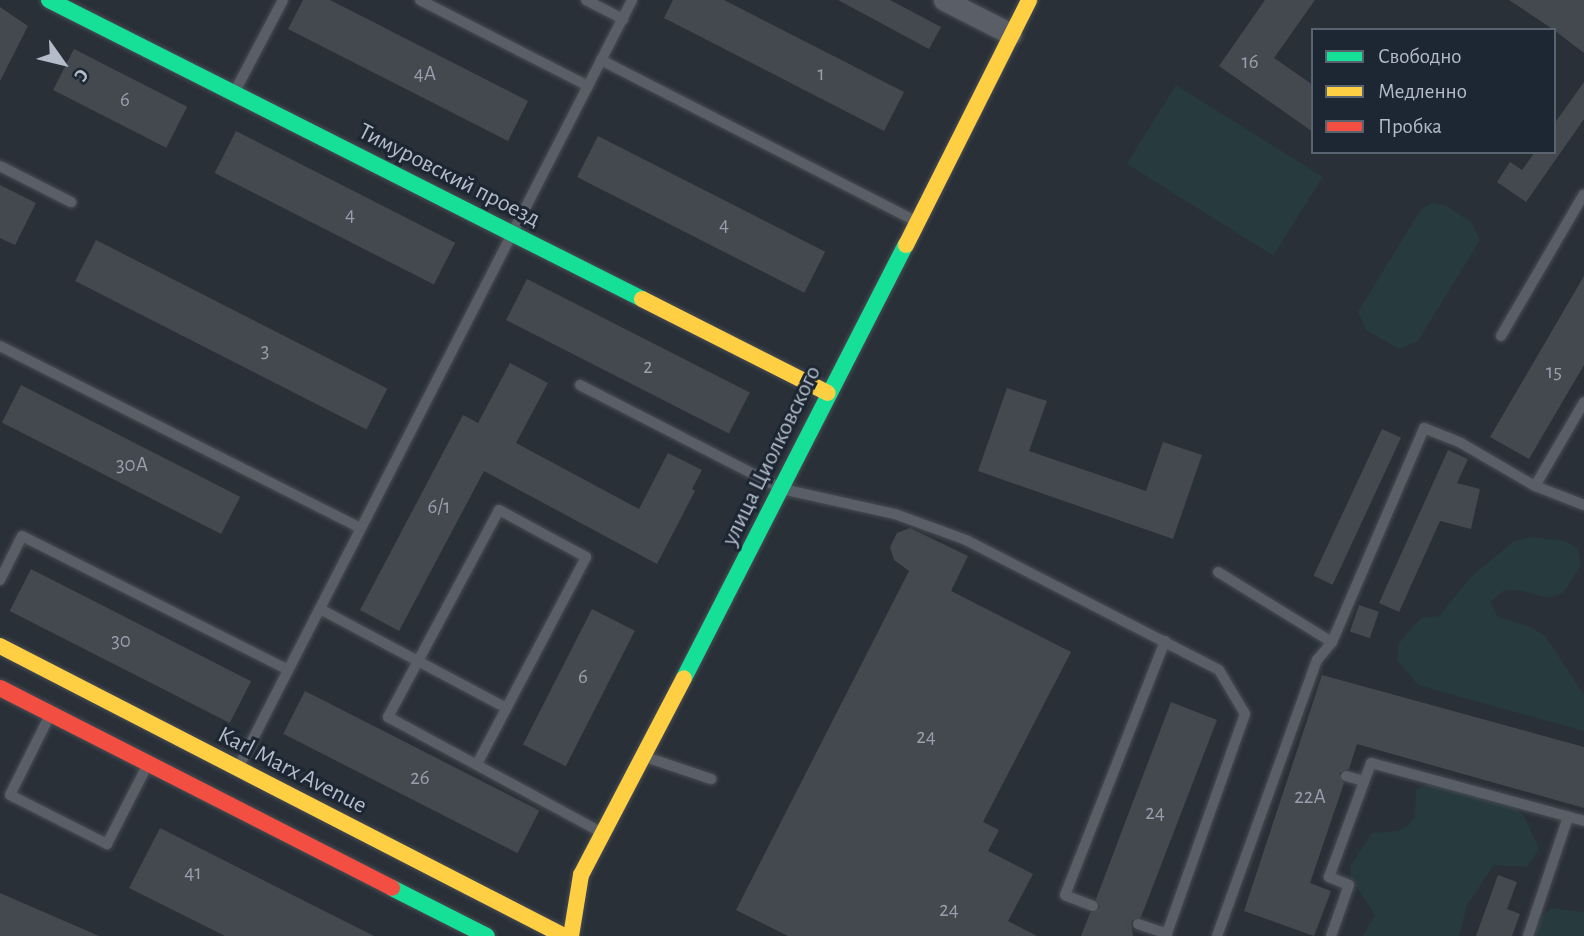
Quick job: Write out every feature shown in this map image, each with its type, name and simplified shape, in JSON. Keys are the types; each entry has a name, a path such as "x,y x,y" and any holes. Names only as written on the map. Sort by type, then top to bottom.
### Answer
{"main road":[{"name":"Тимуровский проезд","path":"49,0 828,393"},
{"name":"улица Циолковского","path":"571,936 580,875 782,489 828,393 1029,0"},
{"name":"Karl Marx Avenue","path":"0,646 564,936"},
{"path":"0,688 487,936"}],"street":[{"path":"944,0 1011,34"}],"lane":[{"path":"234,93 283,0"},
{"path":"420,0 588,86"},
{"path":"586,0 623,19"},
{"path":"238,768 632,0"},
{"path":"601,61 915,221"},
{"path":"0,166 71,202"},
{"path":"1501,336 1584,194"},
{"path":"0,346 361,528"},
{"path":"580,385 782,489 895,514 966,540 1219,670 1245,714 1166,935 1138,924"},
{"path":"1535,486 1584,402"},
{"path":"1217,936 1289,757 1317,660 1332,642 1424,428 1461,443 1535,486 1584,505"},
{"path":"477,764 586,557 499,510 388,717 602,833"},
{"path":"0,580 22,536 288,670"},
{"path":"1218,572 1332,642"},
{"path":"320,609 506,708"},
{"path":"1093,906 1065,895 1165,641"},
{"path":"51,714 10,795 107,844 148,764"},
{"path":"643,757 711,779"},
{"path":"1331,936 1349,885 1329,877 1371,762 1584,821"},
{"path":"1346,776 1364,781"},
{"path":"1528,936 1568,817"}],"green space":[{"path":"1176,85 1323,177 1273,256 1127,164"},
{"path":"1431,203 1445,205 1471,222 1480,240 1418,341 1399,349 1366,330 1358,312 1420,211"},
{"path":"1531,537 1565,541 1578,549 1581,565 1563,593 1549,598 1518,590 1503,591 1490,602 1498,617 1531,627 1546,637 1584,695 1584,731 1418,685 1397,660 1399,643 1421,618 1439,616 1471,577 1514,541"},
{"path":"1428,784 1515,808 1524,816 1539,849 1527,867 1494,865 1467,905 1459,936 1363,936 1375,915 1351,878 1351,865 1372,833 1399,831 1409,825 1415,816 1416,790"},
{"path":"1551,908 1584,912 1584,936 1535,936 1542,916"}],"building":[{"path":"303,0 330,0 528,101 508,141 288,29"},
{"path":"673,0 724,0 904,92 884,131 664,18"},
{"path":"838,0 890,0 941,27 929,49"},
{"path":"1265,0 1315,0 1274,58 1311,84 1311,131 1219,66"},
{"path":"1509,0 1584,0 1584,53 1556,32 1556,28 1551,28"},
{"path":"0,7 28,26 0,81"},
{"path":"74,49 187,107 166,148 53,90"},
{"path":"1584,82 1584,119 1526,202 1497,182 1510,162 1522,170 1534,154 1556,154 1556,121"},
{"path":"236,131 455,243 434,285 215,173"},
{"path":"598,136 825,252 804,293 577,177"},
{"path":"0,185 36,203 15,245 0,238"},
{"path":"96,240 387,388 366,429 75,281"},
{"path":"1584,276 1584,365 1529,459 1490,437"},
{"path":"527,279 750,392 729,433 506,320"},
{"path":"510,363 548,383 516,443 639,509 668,453 702,470 692,489 695,491 657,564 484,471 399,631 360,610 463,415 478,423"},
{"path":"21,385 240,497 221,534 2,422"},
{"path":"1007,388 1047,401 1029,451 1146,491 1163,442 1202,455 1173,539 978,471"},
{"path":"1382,429 1401,438 1333,585 1314,576"},
{"path":"1448,450 1468,459 1457,483 1480,489 1471,529 1440,521 1399,612 1379,603"},
{"path":"910,528 968,556 951,591 1071,652 983,822 999,830 988,851 1033,874 1008,921 1037,936 788,936 736,910 909,571 894,560 890,547 897,533"},
{"path":"31,569 251,681 230,723 10,611"},
{"path":"1359,605 1379,612 1370,638 1350,631"},
{"path":"592,609 635,631 566,766 523,744"},
{"path":"1322,675 1584,747 1584,808 1357,744 1349,769 1339,773 1344,783 1310,883 1331,891 1314,936 1244,911"},
{"path":"305,691 539,810 518,853 283,734"},
{"path":"1171,702 1217,720 1141,917 1131,921 1133,936 1081,936 1090,913 1100,908 1096,899"},
{"path":"160,828 374,936 225,936 129,888"},
{"path":"1498,875 1517,882 1507,909 1520,914 1512,936 1476,936"},
{"path":"0,893 99,936 0,936"}],"traffic: fast":[{"path":"49,0 642,299"},
{"path":"684,678 906,245"},
{"path":"392,888 487,936"}],"traffic: slow":[{"path":"906,245 1029,0"},
{"path":"642,299 828,393"},
{"path":"0,646 564,936"},
{"path":"571,936 581,875 684,678"}],"traffic: jam":[{"path":"0,688 392,888"}]}
